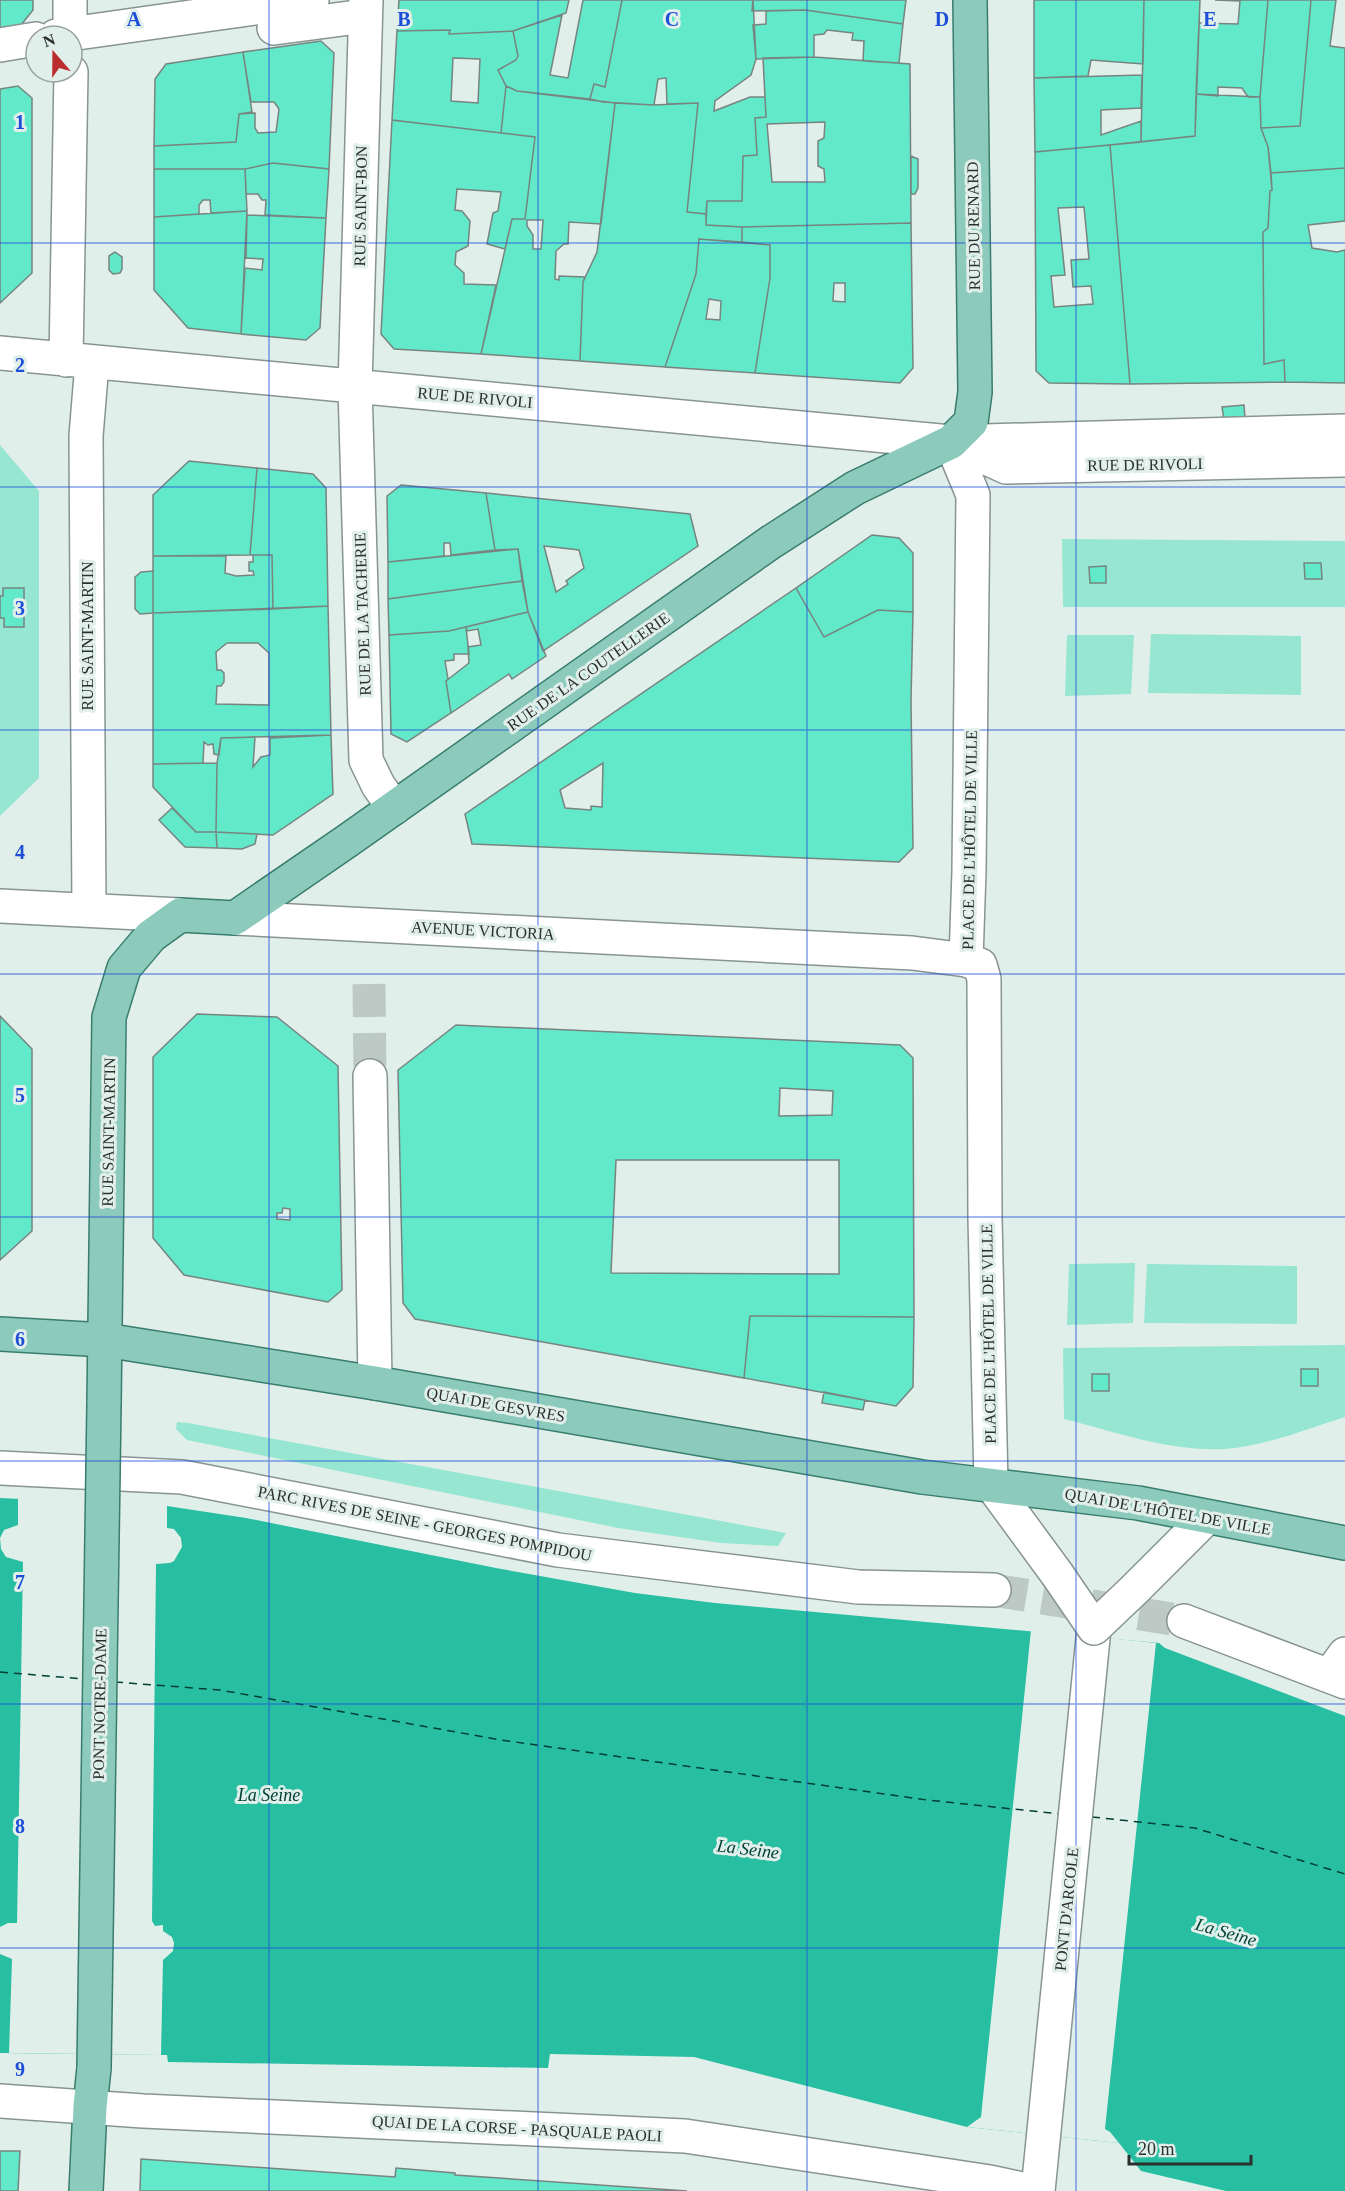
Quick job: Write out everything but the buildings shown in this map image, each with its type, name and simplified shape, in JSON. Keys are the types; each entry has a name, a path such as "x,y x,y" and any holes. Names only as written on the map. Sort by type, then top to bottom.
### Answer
{"main road":[{"name":"RUE DU RENARD","path":"951,442 971,422 975,392 970,0"},
{"name":"RUE DE LA COUTELLERIE","path":"235,918 771,542 855,488 951,442"},
{"name":"AVENUE VICTORIA","path":"180,915 235,918"},
{"name":"RUE SAINT-MARTIN","path":"105,1340 109,1017 124,968 151,936 180,915"},
{"name":"QUAI DE GESVRES","path":"0,1334 105,1340 375,1383 922,1477 991,1484"},
{"name":"PONT NOTRE-DAME","path":"87,2191 94,2068 105,1340"},
{"name":"QUAI DE L'HÔTEL DE VILLE","path":"991,1484 1138,1503 1345,1543"}],"street":[{"path":"67,24 70,0"},
{"path":"84,32 312,0"},
{"path":"206,38 358,5"},
{"name":"RUE SAINT-BON","path":"356,400 358,5"},
{"path":"2,60 24,46"},
{"name":"RUE SAINT-MARTIN","path":"71,84 79,361 86,436 89,910"},
{"name":"RUE DE RIVOLI","path":"0,353 79,361 356,400 951,442 1345,431"},
{"name":"RUE DE LA TACHERIE","path":"356,400 366,760 378,785 394,808"},
{"name":"RUE DE RIVOLI","path":"951,442 1006,467 1345,460"},
{"name":"PLACE DE L'HÔTEL DE VILLE","path":"951,442 973,495 966,960 980,966 984,979 985,1218 991,1484"},
{"name":"AVENUE VICTORIA","path":"0,906 180,915"},
{"name":"AVENUE VICTORIA","path":"235,918 912,953 966,960"},
{"path":"370,1076 375,1383"},
{"name":"PARC RIVES DE SEINE - GEORGES POMPIDOU","path":"0,1468 182,1477 558,1550 858,1587 994,1590"},
{"path":"991,1484 1095,1628 1207,1517"},
{"path":"1184,1621 1340,1671"},
{"name":"PONT D'ARCOLE","path":"1038,2191 1095,1628"},
{"name":"QUAI DE LA CORSE - PASQUALE PAOLI","path":"0,2101 154,2112 684,2136 990,2182 1031,2191"}],"shaded area":[{"path":"0,445 39,491 39,778 0,816"},
{"path":"1062,539 1345,541 1345,607 1063,607"},
{"path":"1151,634 1301,636 1301,695 1148,693"},
{"path":"1067,635 1134,635 1131,694 1065,696"},
{"path":"1135,1263 1133,1323 1067,1325 1069,1264"},
{"path":"1147,1264 1297,1266 1297,1324 1144,1323"},
{"path":"1345,1345 1345,1417 1271,1441 1225,1449 1184,1447 1144,1440 1064,1419 1063,1348"},
{"path":"177,1422 786,1533 778,1546 721,1543 618,1528 187,1440 176,1429"}],"water":[{"name":"La Seine","path":"0,1498 167,1506 246,1518 635,1593 715,1603 1159,1643 1165,1648 1345,1716 1345,2191 1226,2191 1141,2171 1119,2143 967,2127 694,2057 550,2054 548,2068 168,2062 167,2055 0,2053"}],"pier":[{"path":"18,1496 167,1503 167,1528 174,1529 181,1538 182,1547 174,1561 156,1564 152,1921 155,1926 163,1925 163,1931 172,1937 174,1943 173,1951 163,1960 161,2055 9,2053 12,1959 0,1954 0,1927 8,1923 17,1923 23,1562 6,1557 1,1549 0,1538 4,1530 18,1525"},
{"path":"1031,1630 1156,1643 1105,2129 1119,2143 967,2127 981,2117"}],"ferry route":[{"path":"0,1672 84,1679"},
{"path":"115,1682 220,1690 501,1740 927,1800 1061,1814"},
{"path":"1092,1817 1195,1828 1345,1874"}],"tunnel":[{"path":"369,984 370,1076"},
{"path":"994,1590 1184,1621"}]}
